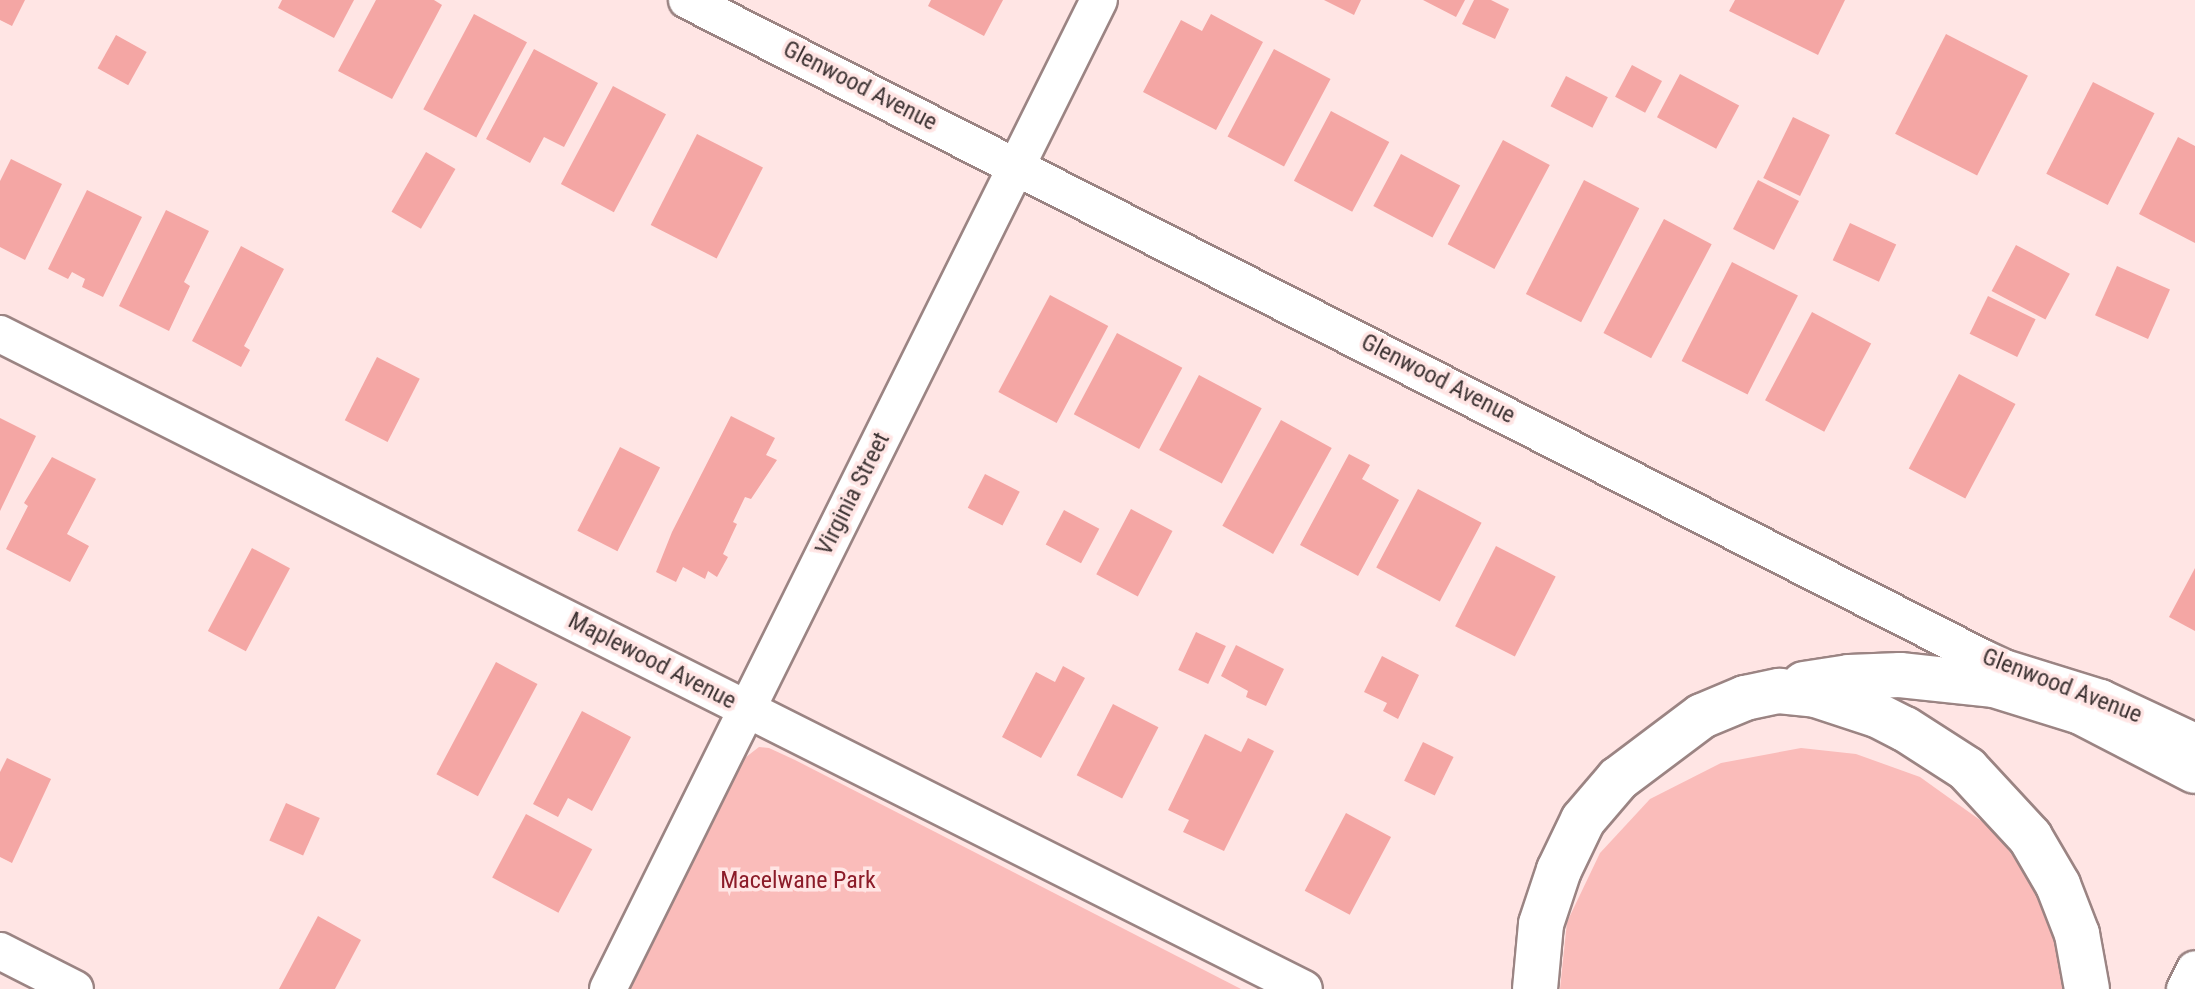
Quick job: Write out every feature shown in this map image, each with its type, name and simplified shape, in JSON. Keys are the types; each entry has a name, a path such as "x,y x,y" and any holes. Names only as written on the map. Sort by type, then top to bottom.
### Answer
{"highway":[{"path":"1535,989 1541,924 1559,870 1583,820 1618,779 1702,716 1745,698 1824,679 1874,676 1930,676 1994,685 2081,712 2195,771"},
{"path":"1779,691 1816,695 1877,715 1905,729 1967,769 2030,837 2058,885 2077,934 2087,989"}],"street":[{"name":"Glenwood Avenue","path":"687,0 1983,658 2004,668 2101,698 2195,742"},
{"name":"Virginia Street","path":"608,989 1099,0"},
{"name":"Maplewood Avenue","path":"0,334 1304,989"},
{"path":"0,951 75,989"},
{"path":"2185,989 2195,969"}],"green space":[{"name":"Macelwane Park","path":"759,747 769,748 795,760 1241,989 626,989 737,764"},
{"path":"1801,748 1856,754 1920,777 1994,830 2031,881 2061,946 2070,989 1560,989 1567,922 1600,853 1650,799 1721,763"}],"building":[{"path":"0,0 25,0 12,26 0,20"},
{"path":"282,0 354,0 334,38 278,8"},
{"path":"376,0 434,0 442,5 392,99 338,71"},
{"path":"931,0 1003,0 984,36 928,6"},
{"path":"1324,0 1361,0 1354,15"},
{"path":"1423,0 1465,0 1456,17"},
{"path":"1474,0 1491,0 1509,9 1495,39 1462,24"},
{"path":"1735,0 1845,0 1818,55 1729,11"},
{"path":"474,14 527,42 476,138 423,109"},
{"path":"1211,14 1263,42 1216,130 1143,92 1181,20 1202,31"},
{"path":"1946,34 2028,76 1977,176 1895,134"},
{"path":"116,35 147,52 128,85 98,68"},
{"path":"534,49 598,83 564,147 544,137 530,163 486,139"},
{"path":"1274,49 1331,79 1284,166 1228,136"},
{"path":"1632,65 1662,81 1645,113 1615,97"},
{"path":"1680,74 1739,105 1716,149 1657,117"},
{"path":"1566,76 1608,97 1592,128 1551,106"},
{"path":"2093,82 2154,113 2108,205 2046,174"},
{"path":"613,86 666,114 614,212 561,184"},
{"path":"1331,111 1389,142 1352,212 1294,181"},
{"path":"1793,117 1830,135 1800,196 1763,178"},
{"path":"697,134 763,168 717,258 651,225"},
{"path":"2178,137 2195,146 2195,243 2139,214"},
{"path":"1503,140 1550,165 1494,269 1448,244"},
{"path":"426,152 455,169 421,229 392,212"},
{"path":"1401,154 1460,185 1432,238 1373,206"},
{"path":"11,159 62,184 25,260 0,247 0,181"},
{"path":"1584,180 1639,208 1581,322 1526,294"},
{"path":"1758,180 1799,201 1774,250 1733,229"},
{"path":"87,190 142,217 103,297 82,287 85,279 72,272 68,279 48,269"},
{"path":"166,210 209,231 184,282 190,286 169,331 119,306"},
{"path":"1664,219 1712,244 1651,358 1603,333"},
{"path":"1850,223 1896,245 1879,282 1833,260"},
{"path":"2016,245 2070,274 2045,320 1992,291"},
{"path":"241,246 284,269 244,346 250,350 241,367 192,341"},
{"path":"1732,262 1798,296 1748,394 1682,361"},
{"path":"2117,266 2170,290 2148,339 2095,315"},
{"path":"1050,295 1108,326 1057,423 998,392"},
{"path":"1988,296 2036,319 2017,357 1970,334"},
{"path":"1812,312 1871,343 1824,432 1765,400"},
{"path":"1117,333 1182,368 1139,449 1074,414"},
{"path":"377,357 420,379 388,442 345,420"},
{"path":"1959,374 2016,404 1965,499 1909,468"},
{"path":"1199,375 1262,408 1222,483 1159,450"},
{"path":"731,416 775,438 766,455 777,460 751,499 745,497 723,554 728,557 717,577 708,571 705,579 683,567 676,582 656,572 672,532"},
{"path":"0,418 36,436 0,511"},
{"path":"1281,420 1332,448 1273,554 1222,526"},
{"path":"620,447 660,467 617,551 577,531"},
{"path":"1349,454 1370,465 1362,479 1399,500 1358,576 1300,545"},
{"path":"52,457 96,479 67,534 89,546 70,582 6,549 28,506 24,503"},
{"path":"985,474 1020,492 1002,526 968,508"},
{"path":"1418,489 1482,523 1440,601 1376,568"},
{"path":"1131,509 1172,531 1138,596 1096,574"},
{"path":"1064,510 1099,529 1081,563 1046,544"},
{"path":"1496,546 1556,576 1515,657 1455,626"},
{"path":"252,548 290,568 246,651 208,631"},
{"path":"2195,568 2195,631 2169,617"},
{"path":"1196,632 1226,646 1208,684 1178,670"},
{"path":"1236,645 1284,669 1266,706 1246,697 1248,691 1221,676"},
{"path":"1382,656 1419,675 1398,719 1383,711 1387,703 1364,692"},
{"path":"496,662 537,684 478,796 436,774"},
{"path":"1063,666 1085,678 1041,758 1002,737 1036,672 1055,682"},
{"path":"1113,704 1158,727 1122,798 1077,775"},
{"path":"582,711 631,737 592,811 568,798 558,817 533,804"},
{"path":"1205,734 1241,752 1248,738 1274,751 1224,851 1183,832 1189,820 1168,810"},
{"path":"1423,742 1454,757 1435,796 1404,781"},
{"path":"7,758 51,779 12,863 0,857 0,772"},
{"path":"286,803 320,818 303,856 269,840"},
{"path":"1346,813 1391,837 1350,915 1305,891"},
{"path":"526,814 592,849 558,913 492,878"},
{"path":"318,916 361,940 335,989 279,989"}]}
